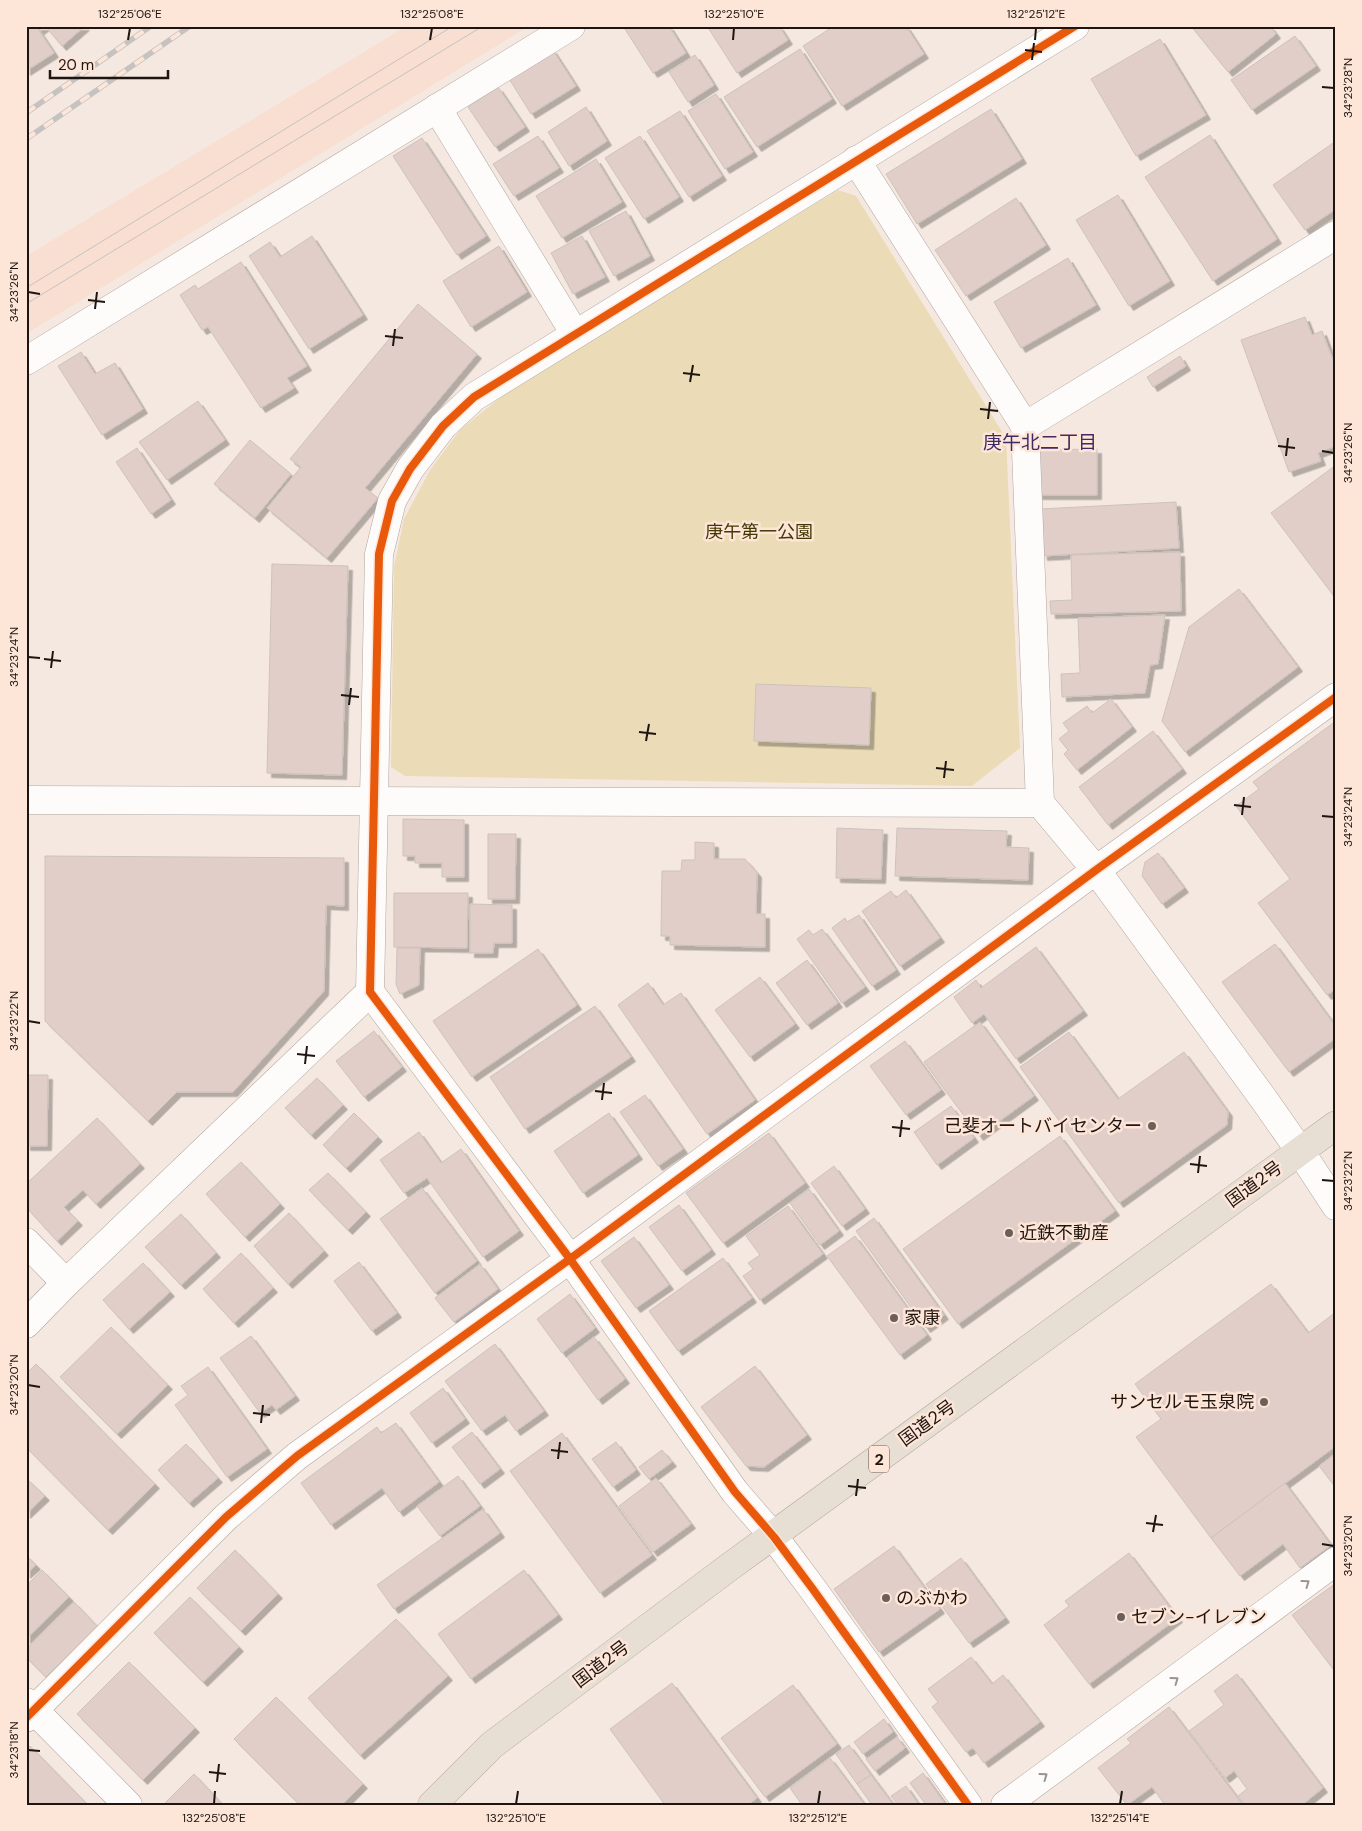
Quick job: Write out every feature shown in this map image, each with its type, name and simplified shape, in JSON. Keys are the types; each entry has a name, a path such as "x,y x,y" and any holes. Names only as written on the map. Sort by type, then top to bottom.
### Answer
{"highway":[{"name":"国道2号","path":"432,1805 492,1745 728,1568 774,1537 1336,1125"}],"street":[{"path":"26,361 571,26"},
{"path":"968,1805 774,1537 735,1492 570,1259 370,992 379,554 392,501 410,470 443,426 474,397 1075,26"},
{"path":"437,108 576,334"},
{"path":"856,160 1025,426 1040,803 1096,870 1300,1151 1336,1206"},
{"path":"1025,426 1336,235"},
{"path":"128,1805 29,1710 226,1517 297,1456 570,1259 1096,870 1336,697"},
{"path":"26,800 1040,803"},
{"path":"26,1324 66,1283 370,992"},
{"path":"26,1242 66,1283"},
{"path":"1005,1805 1336,1561"}],"shaded area":[{"path":"407,26 529,26 26,334 26,256"}],"green space":[{"name":"庚午第一公園","path":"838,190 856,196 1006,438 1020,748 972,786 405,776 391,767 394,567 404,519 430,470 460,430 512,388"}],"building":[{"path":"36,26 54,53 26,71 26,31"},
{"path":"37,26 45,26 40,30"},
{"path":"45,26 85,26 62,46"},
{"path":"623,26 669,26 686,53 653,73"},
{"path":"707,26 779,26 788,40 737,73"},
{"path":"834,26 906,26 924,54 842,106 803,46"},
{"path":"1191,26 1270,26 1276,34 1228,72"},
{"path":"1295,36 1316,66 1252,110 1231,80"},
{"path":"1160,39 1206,115 1136,156 1091,79"},
{"path":"552,49 576,86 531,114 508,77"},
{"path":"800,49 832,99 757,147 724,97"},
{"path":"695,55 714,85 688,102 669,72"},
{"path":"498,87 525,127 495,147 468,107"},
{"path":"716,94 753,152 725,169 688,111"},
{"path":"586,107 607,141 569,166 548,132"},
{"path":"991,109 1022,159 917,224 886,174"},
{"path":"680,111 722,176 689,197 647,131"},
{"path":"1210,135 1277,239 1213,281 1145,177"},
{"path":"538,136 559,168 514,196 493,164"},
{"path":"640,136 679,197 644,219 605,158"},
{"path":"422,138 486,236 457,255 393,156"},
{"path":"1336,141 1336,209 1305,230 1273,185"},
{"path":"596,159 622,202 562,238 536,196"},
{"path":"1118,195 1170,281 1129,306 1076,220"},
{"path":"1016,198 1046,245 966,296 935,250"},
{"path":"626,211 650,256 614,276 589,231"},
{"path":"312,236 363,315 309,349 249,256 270,242 280,257"},
{"path":"582,236 605,277 573,294 551,253"},
{"path":"499,246 527,292 471,327 443,281"},
{"path":"1068,258 1096,305 1021,348 994,302"},
{"path":"241,262 307,366 287,378 294,388 261,408 208,327 202,330 180,295 195,285 198,289"},
{"path":"418,304 477,354 365,488 378,498 327,558 267,508 301,467 290,459"},
{"path":"1305,317 1312,335 1322,331 1336,368 1336,446 1318,453 1321,461 1289,472 1241,340"},
{"path":"81,352 95,374 115,363 143,409 102,435 58,366"},
{"path":"1180,356 1186,366 1153,387 1147,377"},
{"path":"198,401 225,440 167,480 139,442"},
{"path":"250,440 291,474 255,518 214,484"},
{"path":"137,448 171,500 151,514 116,462"},
{"path":"1097,449 1097,495 1038,495 1038,450"},
{"path":"1336,465 1336,599 1271,513"},
{"path":"1176,502 1179,548 1043,556 1040,509"},
{"path":"1180,552 1181,611 1051,614 1050,601 1072,600 1071,555"},
{"path":"272,564 348,566 342,775 267,773"},
{"path":"1239,589 1298,667 1185,752 1162,721 1189,627"},
{"path":"1165,615 1158,664 1150,665 1145,693 1062,697 1061,674 1080,673 1078,618"},
{"path":"756,684 871,688 869,745 754,741"},
{"path":"1111,699 1132,727 1077,770 1064,754 1068,750 1059,739 1069,731 1063,723 1087,706 1092,713"},
{"path":"1336,721 1336,989 1327,995 1258,903 1290,879 1236,806 1259,789 1253,782"},
{"path":"1153,731 1182,769 1108,825 1079,787"},
{"path":"403,819 464,820 464,877 442,877 442,863 415,863 415,856 403,856"},
{"path":"837,828 883,830 881,879 836,878"},
{"path":"897,828 1007,831 1006,847 1029,848 1028,880 895,876"},
{"path":"488,834 516,834 515,899 488,899"},
{"path":"695,842 714,843 714,859 745,859 757,873 756,914 765,914 765,947 670,945 670,936 661,936 662,871 681,871 682,860 695,860"},
{"path":"1158,853 1184,888 1162,904 1142,876 1145,862"},
{"path":"45,856 344,858 344,906 326,905 324,991 233,1092 177,1092 148,1121 45,1021"},
{"path":"906,890 940,938 900,966 862,911 891,891 896,898"},
{"path":"394,893 468,893 467,948 394,947"},
{"path":"470,904 512,905 512,943 494,943 493,953 470,953"},
{"path":"859,915 896,970 872,986 832,928 845,918 847,922"},
{"path":"822,929 865,987 842,1003 797,939 809,930 813,935"},
{"path":"1275,944 1336,1027 1336,1038 1289,1072 1222,982"},
{"path":"1036,947 1083,1011 1016,1059 984,1014 972,1023 954,997 976,980 981,988"},
{"path":"397,948 420,948 419,985 400,994 396,984"},
{"path":"538,949 577,1005 472,1077 433,1021"},
{"path":"807,960 838,1003 807,1025 776,983"},
{"path":"760,977 795,1024 750,1057 715,1010"},
{"path":"648,983 663,1005 681,993 755,1100 707,1134 618,1005"},
{"path":"595,1006 631,1057 525,1129 490,1077"},
{"path":"980,1022 1034,1096 979,1136 924,1062"},
{"path":"374,1031 402,1067 364,1097 336,1061"},
{"path":"1069,1032 1118,1099 1184,1052 1228,1112 1227,1125 1119,1203 1020,1067"},
{"path":"905,1041 941,1090 906,1115 870,1066"},
{"path":"26,1075 48,1075 47,1146 26,1146"},
{"path":"317,1078 343,1105 311,1135 285,1108"},
{"path":"645,1095 683,1149 658,1166 620,1112"},
{"path":"951,1106 974,1138 937,1165 914,1132"},
{"path":"354,1113 378,1137 346,1168 323,1145"},
{"path":"609,1113 638,1155 583,1193 554,1151"},
{"path":"97,1118 140,1164 96,1204 83,1190 64,1207 78,1221 57,1241 26,1207 26,1184"},
{"path":"419,1132 441,1163 461,1149 519,1231 483,1257 427,1178 404,1193 380,1160"},
{"path":"769,1133 805,1183 723,1243 686,1193"},
{"path":"1060,1136 1115,1211 958,1324 903,1249"},
{"path":"241,1162 280,1204 245,1237 206,1194"},
{"path":"834,1166 865,1209 842,1226 811,1183"},
{"path":"328,1173 366,1212 348,1230 309,1190"},
{"path":"422,1188 477,1261 435,1293 380,1219"},
{"path":"809,1189 839,1231 820,1245 790,1203"},
{"path":"679,1205 711,1250 682,1271 649,1227"},
{"path":"788,1206 823,1254 760,1300 743,1276 753,1269 748,1263 760,1255 746,1236"},
{"path":"289,1213 324,1251 288,1284 254,1246"},
{"path":"181,1214 216,1253 181,1285 145,1247"},
{"path":"874,1218 944,1315 926,1328 856,1231"},
{"path":"855,1236 927,1335 900,1355 827,1256"},
{"path":"634,1237 669,1285 636,1308 601,1261"},
{"path":"241,1253 273,1288 234,1323 203,1289"},
{"path":"723,1258 752,1298 678,1351 649,1311"},
{"path":"359,1262 397,1313 372,1331 334,1281"},
{"path":"143,1263 170,1292 129,1329 103,1300"},
{"path":"480,1264 498,1289 454,1322 435,1298"},
{"path":"1271,1284 1308,1333 1336,1312 1336,1446 1211,1538 1136,1437 1161,1419 1135,1384"},
{"path":"570,1294 595,1328 562,1353 537,1319"},
{"path":"111,1327 168,1385 117,1434 60,1377"},
{"path":"251,1336 295,1396 276,1410 272,1405 260,1413 220,1358"},
{"path":"594,1337 625,1379 598,1400 567,1357"},
{"path":"495,1344 544,1411 516,1431 505,1415 482,1431 445,1381"},
{"path":"36,1364 155,1484 108,1530 26,1447 26,1374"},
{"path":"755,1366 807,1435 764,1467 746,1466 701,1407"},
{"path":"208,1367 267,1449 227,1477 175,1405 188,1395 181,1386"},
{"path":"443,1388 465,1419 432,1443 410,1413"},
{"path":"396,1423 439,1482 399,1512 382,1488 331,1525 301,1483 377,1427 381,1433"},
{"path":"472,1432 500,1469 480,1484 452,1447"},
{"path":"562,1433 652,1555 600,1593 510,1471"},
{"path":"616,1442 636,1470 613,1487 592,1459"},
{"path":"186,1444 218,1478 189,1503 158,1470"},
{"path":"662,1450 672,1462 649,1479 639,1467"},
{"path":"1336,1453 1336,1488 1319,1466"},
{"path":"458,1476 480,1506 440,1536 417,1506"},
{"path":"26,1478 45,1496 26,1514"},
{"path":"656,1478 691,1524 653,1552 619,1506"},
{"path":"1285,1483 1331,1545 1300,1568 1283,1544 1240,1576 1211,1538"},
{"path":"483,1509 500,1533 394,1609 377,1585"},
{"path":"894,1546 940,1609 879,1652 834,1589"},
{"path":"235,1550 278,1594 241,1631 197,1588"},
{"path":"1129,1553 1178,1618 1089,1684 1044,1625 1069,1606 1065,1601"},
{"path":"26,1555 36,1565 26,1574"},
{"path":"961,1558 1005,1618 969,1643 926,1584"},
{"path":"42,1570 69,1597 26,1639 26,1586"},
{"path":"524,1570 558,1615 471,1679 438,1634"},
{"path":"1336,1583 1336,1673 1292,1615"},
{"path":"190,1597 239,1647 203,1682 154,1633"},
{"path":"74,1602 98,1627 46,1677 26,1657 26,1649"},
{"path":"396,1619 448,1676 360,1755 308,1698"},
{"path":"971,1657 992,1684 1003,1675 1040,1722 984,1763 973,1748 966,1752 932,1707 938,1702 928,1689"},
{"path":"129,1662 195,1728 143,1780 77,1714"},
{"path":"1237,1674 1323,1788 1302,1805 1245,1805 1238,1796 1247,1789 1234,1771 1225,1778 1189,1731 1224,1705 1214,1691"},
{"path":"672,1683 757,1798 748,1805 665,1805 610,1729"},
{"path":"793,1685 837,1744 765,1797 721,1738"},
{"path":"276,1697 363,1784 342,1805 300,1805 234,1739"},
{"path":"1169,1707 1243,1805 1165,1805 1152,1787 1127,1805 1098,1768 1131,1743 1127,1739"},
{"path":"884,1719 893,1732 863,1754 854,1742"},
{"path":"897,1737 905,1748 875,1771 866,1759"},
{"path":"849,1745 871,1775 857,1784 836,1754"},
{"path":"30,1746 88,1805 26,1805 26,1750"},
{"path":"830,1758 865,1805 802,1805 790,1788"},
{"path":"923,1773 946,1805 926,1805 910,1783"},
{"path":"194,1774 223,1805 163,1805"},
{"path":"871,1775 893,1805 872,1805 857,1784"},
{"path":"906,1786 919,1805 898,1805 891,1796"}],"tram line":[{"path":"26,288 453,26"},
{"path":"26,304 483,26"}],"railway":[{"path":"26,113 151,26"},
{"path":"26,139 190,26"}],"cycle path":[{"path":"968,1805 812,1588 774,1537 735,1492 570,1259 370,992 379,554 392,501 410,469 443,426 474,397 1075,26"},
{"path":"26,1718 226,1517 297,1456 570,1259 1096,870 1336,697"}],"place":[{"name":"己斐オートバイセンター","path":"1152,1126"},
{"name":"近鉄不動産","path":"1009,1233"},
{"name":"家康","path":"894,1318"},
{"name":"サンセルモ玉泉院","path":"1264,1402"},
{"name":"のぶかわ","path":"886,1598"},
{"name":"セブン-イレブン","path":"1121,1617"}],"district":[{"name":"庚午北二丁目","path":"1040,442"}]}
